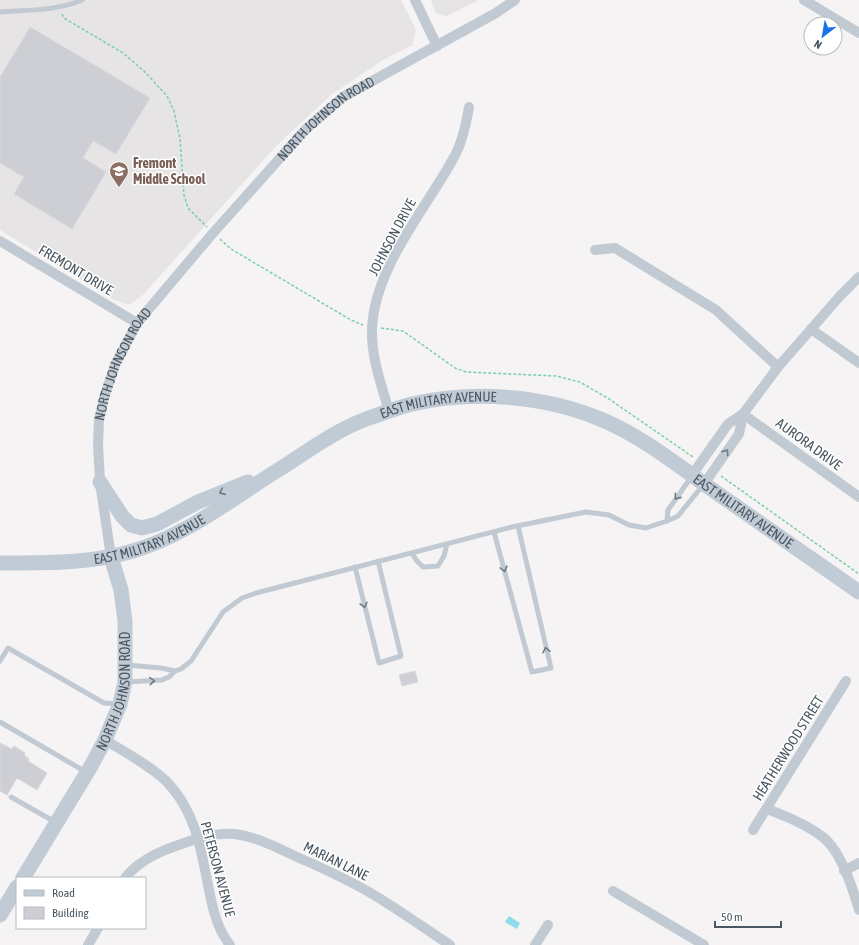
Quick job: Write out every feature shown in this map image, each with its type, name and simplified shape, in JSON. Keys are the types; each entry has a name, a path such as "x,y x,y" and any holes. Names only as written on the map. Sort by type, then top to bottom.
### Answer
{"main road":[{"name":"EAST MILITARY AVENUE","path":"0,563 51,564 111,557 136,550 180,531 340,432 367,419 389,411 433,400 484,396 508,397 555,405 592,416 622,430 646,444 859,592"},
{"path":"100,482 122,516 131,525 142,528 161,522 198,502 234,487 272,474"},
{"name":"NORTH JOHNSON ROAD","path":"24,877 105,740 120,704 125,682 125,621 121,590 111,557"},
{"path":"0,915 16,889"}],"street":[{"path":"415,0 437,46"},
{"name":"NORTH JOHNSON ROAD","path":"111,557 100,482 98,433 104,398 114,364 137,323 213,233 306,129 342,97 496,13 515,0"},
{"path":"804,0 859,33"},
{"name":"JOHNSON DRIVE","path":"389,411 373,352 372,327 378,296 389,268 416,219 454,158 466,128 470,107"},
{"name":"FREMONT DRIVE","path":"0,241 137,323"},
{"path":"595,250 615,248 716,310 778,367"},
{"path":"698,480 702,463 728,424 743,414 778,367 859,277"},
{"path":"811,329 859,362"},
{"path":"698,480 713,471 739,434 743,414"},
{"name":"AURORA DRIVE","path":"743,414 859,497"},
{"name":"HEATHERWOOD STREET","path":"753,830 846,682"},
{"name":"PETERSON AVENUE","path":"105,740 151,769 167,782 181,799 190,816 198,838 215,916 222,934 230,945"},
{"path":"767,809 791,818 825,838 836,852 853,889 859,910"},
{"name":"MARIAN LANE","path":"126,877 141,863 159,852 198,838 218,834 234,834 252,838 276,847 324,869 378,897 450,945"},
{"path":"844,871 859,863"},
{"path":"613,891 704,945"},
{"path":"535,945 548,925"},
{"path":"88,945 97,929"}],"lane":[{"path":"0,12 58,7 82,0"},
{"path":"667,521 668,510 698,480"},
{"path":"125,682 162,680 169,677 175,671 181,669 191,661 223,612 242,598 256,593 518,526 586,512 609,515 629,525 646,528 678,516 698,480"},
{"path":"494,532 532,672 551,668 518,526"},
{"path":"412,553 423,567 438,566 444,556 447,544"},
{"path":"355,567 379,662 401,656 378,561"},
{"path":"0,661 8,648 104,703 120,704"},
{"path":"125,665 161,668 175,671"},
{"path":"0,722 87,772"},
{"path":"11,797 56,823"}],"path":[{"path":"58,7 64,18 123,53 144,70 167,96 174,111 180,139 184,195 188,208 231,249 345,316 366,326 403,331 455,368 466,372 556,376 580,382 702,463"},
{"path":"713,471 859,574"}],"shaded area":[{"name":"Fremont Middle School","path":"0,0 401,0 416,29 413,45 383,60 331,95 276,146 143,295 129,305 112,299 0,230"},
{"path":"431,0 479,0 447,16 437,14"}],"water":[{"path":"509,916 520,923 517,929 505,922"}],"building":[{"name":"Fremont Middle School","path":"30,27 150,98 116,154 93,141 83,158 106,172 72,229 14,194 24,177 0,163 0,77"},
{"path":"415,671 418,682 402,686 399,675"},
{"path":"0,743 12,749 14,746 25,753 24,755 29,759 28,761 47,773 37,790 17,778 7,795 0,791"}],"place":[{"name":"Fremont Middle School","path":"119,188"}]}
